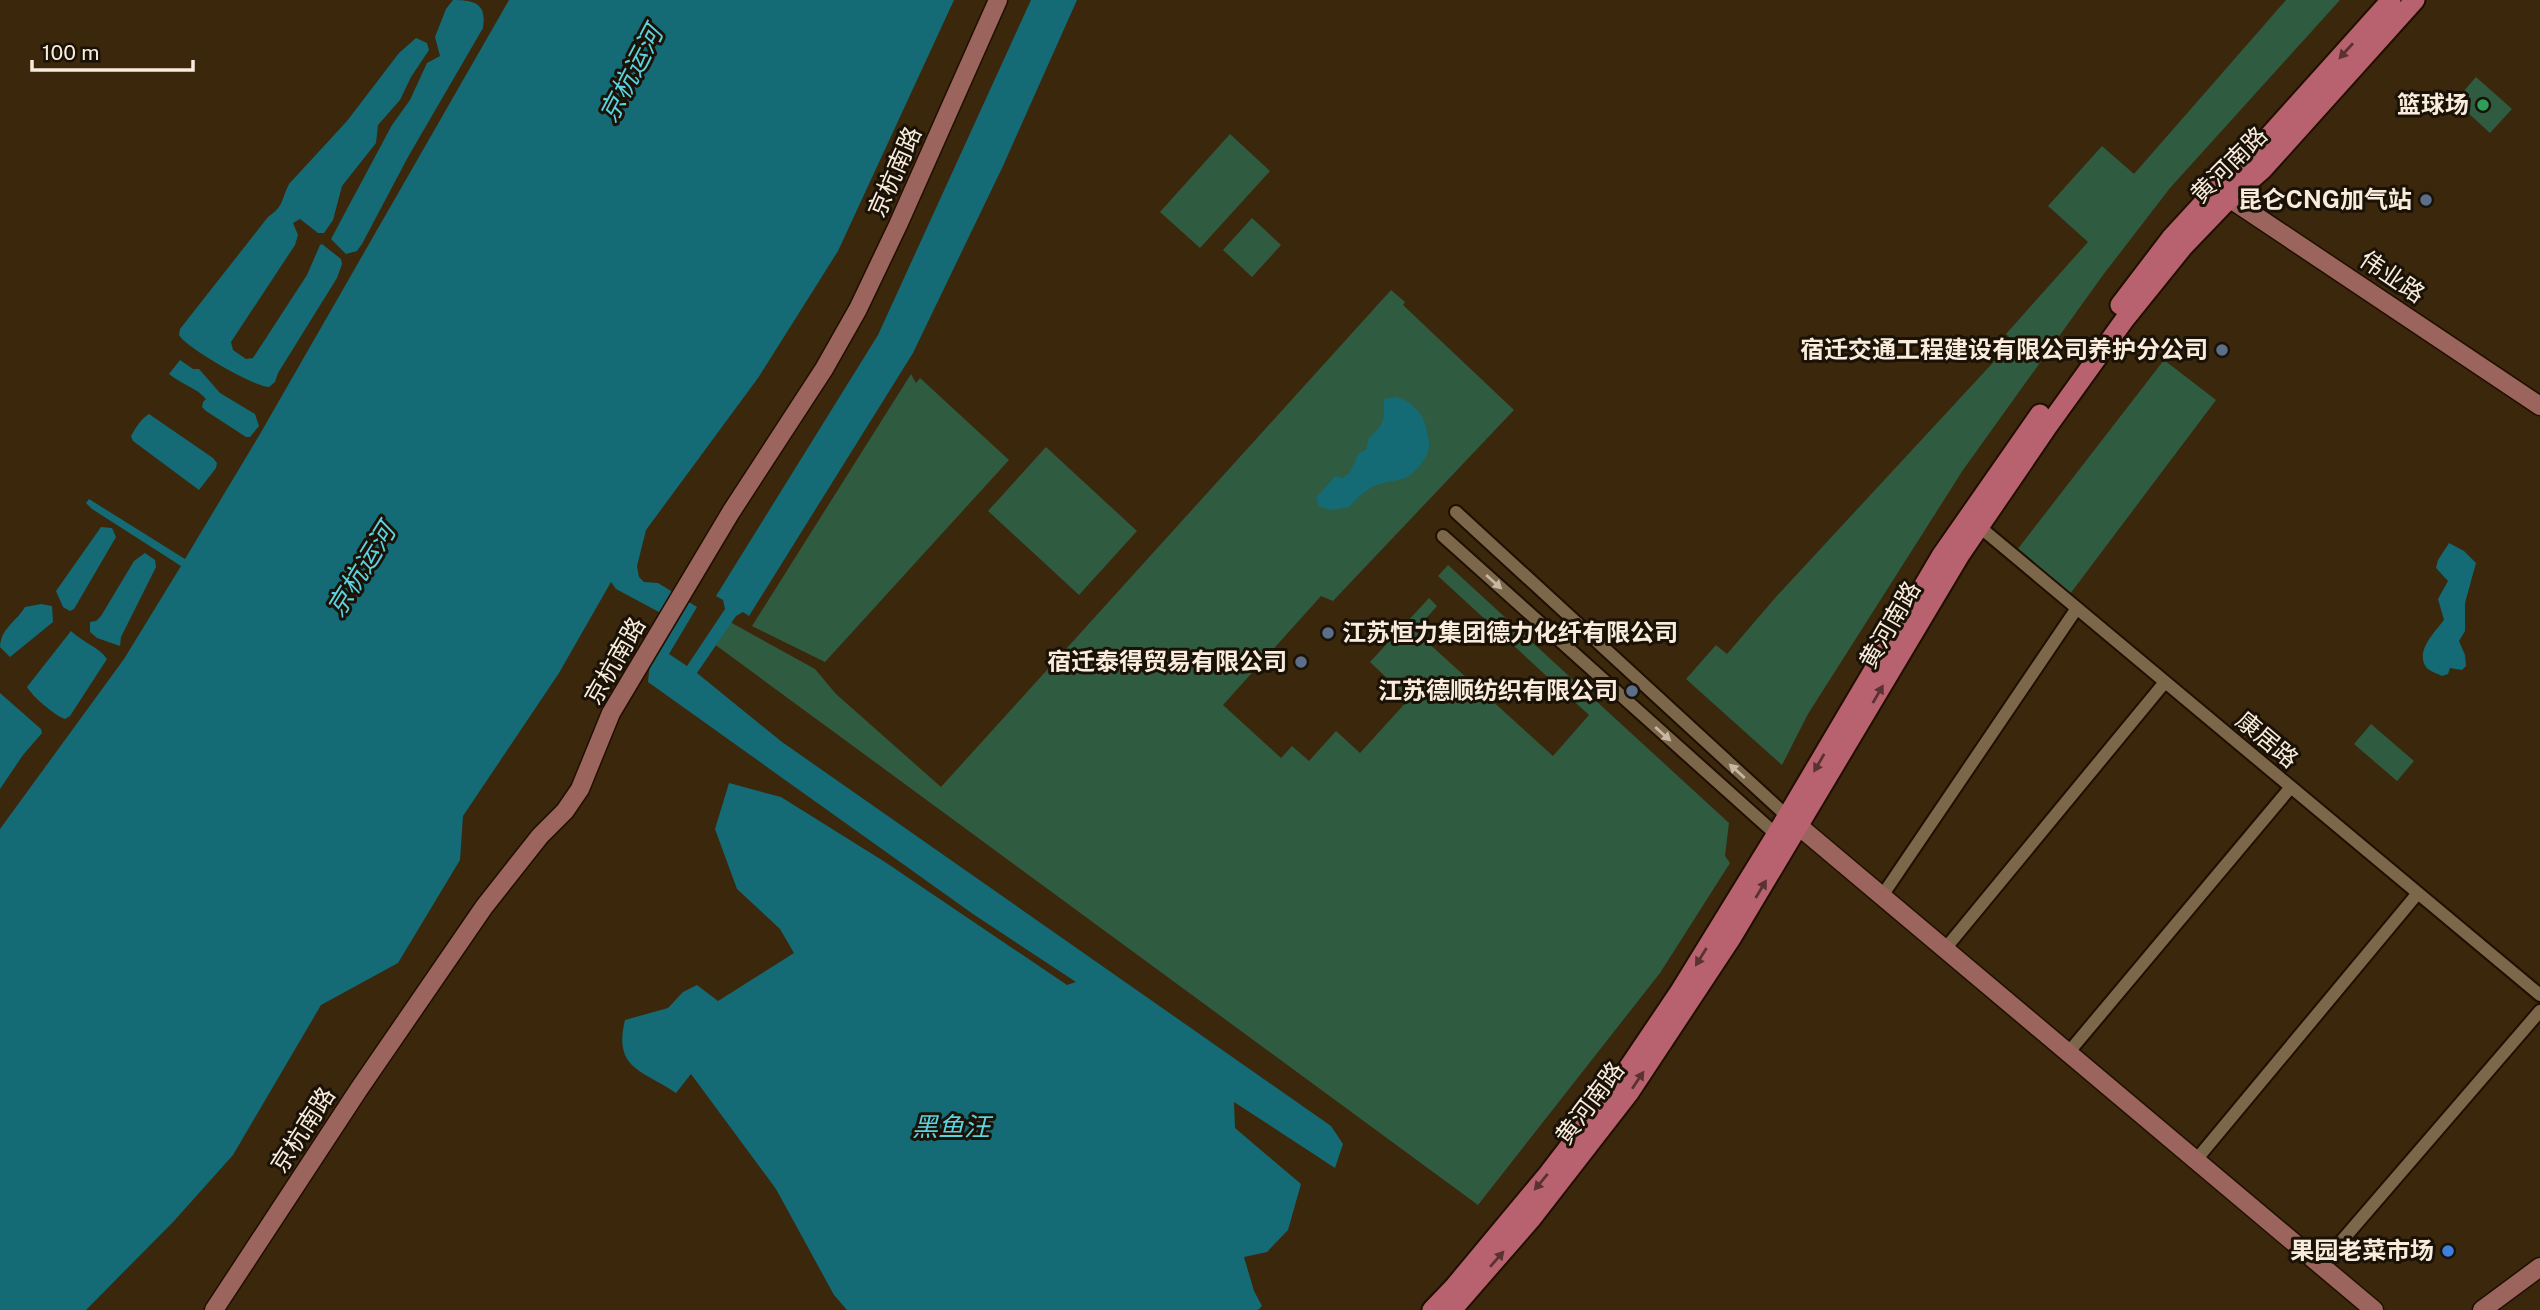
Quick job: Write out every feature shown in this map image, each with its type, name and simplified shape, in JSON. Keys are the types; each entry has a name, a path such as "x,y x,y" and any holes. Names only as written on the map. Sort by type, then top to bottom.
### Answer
{"main road":[{"name":"黄河南路","path":"2223,194 2250,157 2391,0"},
{"name":"黄河南路","path":"1432,1310 1540,1184 1620,1080 1782,840 1973,521 2131,291 2171,238 2223,194 2263,169 2415,0"},
{"name":"黄河南路","path":"1452,1310 1532,1218 1629,1093 1732,937 1782,840"}],"street":[{"name":"京杭南路","path":"214,1310 359,1089 484,907 540,836 565,811 580,789 611,713 730,512 824,369 858,309 998,0"},
{"name":"伟业路","path":"2223,194 2540,406"},
{"path":"1456,512 1793,822 2374,1310"},
{"name":"康居路","path":"1973,521 2540,995"},
{"path":"1443,536 1782,840"},
{"path":"1882,896 2077,608"},
{"path":"1945,949 2165,682"},
{"path":"2068,1053 2291,787"},
{"path":"2196,1160 2418,893"},
{"path":"2321,1265 2540,1011"},
{"path":"2491,1308 2540,1268"}],"green space":[{"path":"2286,0 2340,0 2170,188 2103,275 1963,470 1808,714 1782,765 1686,679 1716,645 1727,654 1775,598 2013,341 2006,334 2088,242 2048,206 2102,146 2134,174"},
{"name":"篮球场","path":"2476,77 2512,109 2490,133 2455,101"},
{"path":"1230,134 1270,171 1200,248 1160,212"},
{"path":"1252,218 1281,245 1252,277 1223,250"},
{"path":"1391,290 1405,302 1403,305 1514,410 1333,601 1321,596 1223,705 1281,758 1292,746 1309,761 1336,731 1360,753 1409,699 1370,662 1429,598 1437,606 1415,631 1553,756 1589,715 1438,576 1448,565 1729,823 1725,856 1730,863 1660,973 1478,1205 706,638 721,617 815,669 836,694 941,787"},
{"path":"2164,360 2216,400 2070,594 2017,550"},
{"path":"911,374 916,383 920,378 1009,460 825,662 752,626"},
{"path":"1046,447 1137,531 1079,595 988,511"},
{"path":"2371,724 2414,761 2397,781 2354,744"}],"water":[{"path":"453,0 473,2 481,8 483,28 408,157 362,244 357,251 346,254 331,239 392,125 410,100 427,63 440,56 435,37 446,9"},
{"path":"509,0 954,0 838,251 758,378 646,530 637,566 639,577 644,582 658,583 697,607 669,654 687,666 725,609 723,600 716,596 878,335 1031,0 1077,0 1003,166 913,353 749,616 743,612 736,616 697,673 782,742 1331,1126 1343,1144 1335,1168 1234,1102 1235,1128 1301,1184 1288,1230 1267,1252 1244,1257 1254,1291 1262,1306 1258,1310 847,1310 834,1295 776,1189 691,1074 676,1093 633,1066 623,1049 625,1020 668,1008 683,992 697,985 718,1001 794,953 780,929 737,889 715,829 729,783 781,797 885,862 1067,985 1076,982 973,914 648,682 651,653 672,619 616,589 611,582 559,673 463,816 460,860 398,963 321,1005 233,1155 174,1221 86,1310 0,1310 0,829 124,659 181,566 86,503 89,499 185,559 260,434"},
{"path":"416,38 427,43 429,50 400,100 378,125 376,143 342,186 333,220 324,233 318,233 300,219 293,223 298,235 295,245 231,342 233,350 246,359 253,358 307,275 320,245 341,259 337,278 275,382 269,387 250,381 221,366 184,341 179,335 180,329 268,217 280,206 289,184 347,121 399,53"},
{"path":"180,360 193,369 199,369 220,393 255,414 259,426 250,437 206,411 202,407 206,399 202,395 169,374"},
{"path":"1397,397 1415,408 1422,416 1429,446 1423,461 1409,476 1374,486 1360,495 1349,507 1330,510 1319,506 1316,498 1335,476 1343,478 1350,472 1359,453 1366,450 1369,438 1380,427 1384,417 1384,399"},
{"path":"149,414 217,463 199,490 133,441 131,436"},
{"path":"101,527 112,528 116,537 74,609 70,611 63,607 56,591"},
{"path":"2449,543 2464,551 2476,563 2465,603 2465,631 2459,641 2466,666 2462,670 2450,668 2448,674 2442,676 2426,667 2423,655 2424,648 2444,620 2438,599 2448,581 2436,568"},
{"path":"145,553 155,560 156,567 121,637 120,646 97,638 90,632 90,622 101,616 134,561"},
{"path":"41,604 52,606 53,622 10,657 0,647 3,635 25,607"},
{"path":"71,631 107,659 70,716 65,719 44,705 27,687"},
{"path":"0,693 41,729 42,733 0,789"}],"place":[{"name":"篮球场","path":"2483,105"},
{"name":"昆仑CNG加气站","path":"2426,200"},
{"name":"宿迁交通工程建设有限公司养护分公司","path":"2222,350"},
{"name":"江苏恒力集团德力化纤有限公司","path":"1328,633"},
{"name":"宿迁泰得贸易有限公司","path":"1301,662"},
{"name":"江苏德顺纺织有限公司","path":"1632,691"},
{"name":"果园老菜市场","path":"2448,1251"}],"water label":[{"name":"京杭运河","path":"631,74"},
{"name":"京杭运河","path":"361,570"},
{"name":"黑鱼汪","path":"951,1127"}]}
